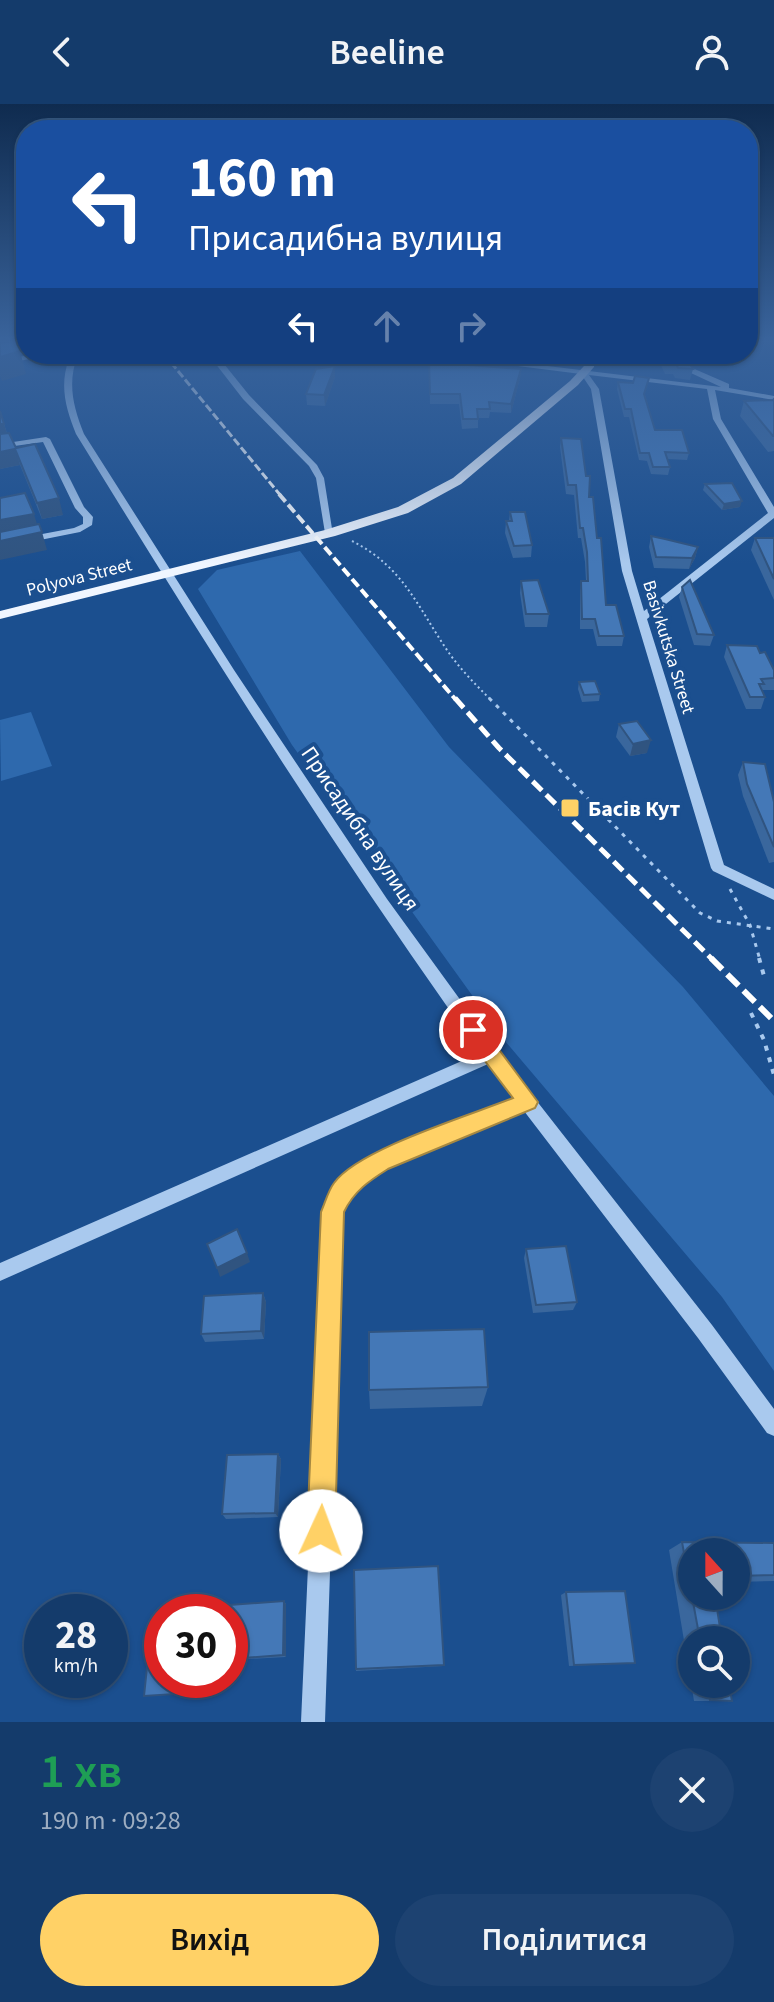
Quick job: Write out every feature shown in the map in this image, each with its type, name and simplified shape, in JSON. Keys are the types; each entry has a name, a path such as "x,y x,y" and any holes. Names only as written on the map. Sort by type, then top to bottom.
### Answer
{"main road":[{"path":"166,573 330,533 403,510 442,492 537,413"},
{"name":"Polyova Street","path":"0,615 166,573"}],"street":[{"name":"Присадибна вулиця","path":"71,413 80,434 166,573 364,879 491,1055 707,1330 774,1426"},
{"path":"261,413 313,465 320,478 330,533"},
{"name":"Basivkutska Street","path":"599,413 627,571 718,868"},
{"path":"641,619 774,514 716,413"},
{"path":"0,446 46,439 80,508 88,517 87,525 77,530 0,545"},
{"path":"718,868 774,895"},
{"path":"0,1272 491,1055"},
{"path":"313,1722 333,1212 342,1191 358,1175 381,1162 528,1102"}],"path":[{"path":"330,533 374,549 406,584 432,621 445,651 700,913 717,921 774,929"},
{"path":"718,868 750,925 764,976"},
{"path":"751,1013 764,1040 774,1075"}],"shaded area":[{"path":"300,551 449,747 683,987 774,1096 774,1371 722,1297 505,1041 292,745 198,589 217,570"},
{"path":"31,712 52,766 1,781 0,720"}],"building":[{"path":"462,413 477,413 478,419 463,419"},
{"path":"632,413 650,413 655,430 682,430 689,453 665,452 670,467 653,467 649,453 640,453"},
{"path":"754,413 774,413 773,436"},
{"path":"9,433 16,448 35,444 59,498 37,503 15,449 0,452 0,434"},
{"path":"561,438 581,439 586,476 590,476 589,497 593,497 597,538 601,538 606,605 616,605 624,636 599,636 595,619 582,619 581,581 588,581 587,552 583,528 580,528 576,485 568,485"},
{"path":"732,483 742,501 724,504 705,484"},
{"path":"25,493 34,514 0,520 0,498"},
{"path":"510,512 525,512 532,545 514,546 506,521 512,521"},
{"path":"39,524 42,532 0,541 0,532"},
{"path":"651,536 698,547 692,558 656,557"},
{"path":"755,538 774,538 774,579"},
{"path":"538,580 549,614 526,614 521,581"},
{"path":"690,580 714,635 697,634 682,587"},
{"path":"727,645 757,646 760,653 765,652 774,670 774,678 761,679 764,684 759,684 765,697 750,697"},
{"path":"595,681 600,694 584,695 579,682"},
{"path":"637,721 651,740 633,744 619,724"},
{"path":"743,762 765,764 774,802 774,847 747,784"},
{"path":"237,1229 247,1253 217,1268 207,1244"},
{"path":"566,1246 577,1302 536,1305 526,1249"},
{"path":"263,1293 261,1331 201,1334 204,1296"},
{"path":"484,1329 488,1387 369,1390 369,1332"},
{"path":"278,1454 275,1513 222,1514 227,1455"},
{"path":"750,1543 774,1543 774,1575 750,1576"},
{"path":"438,1566 444,1665 356,1669 354,1570"},
{"path":"625,1591 635,1663 574,1665 566,1592"},
{"path":"284,1601 283,1655 248,1658 248,1604"},
{"path":"694,1610 717,1610 720,1626 697,1626"},
{"path":"731,1698 732,1701 710,1700"}],"railway":[{"path":"212,413 281,496"},
{"path":"279,494 456,700"},
{"path":"455,698 499,748 713,960"},
{"path":"713,960 774,1021"}],"place":[{"name":"Басів Кут","path":"570,808"}],"route":[{"path":"321,1531 333,1212 342,1191 358,1175 381,1162 528,1102 473,1030"}]}
